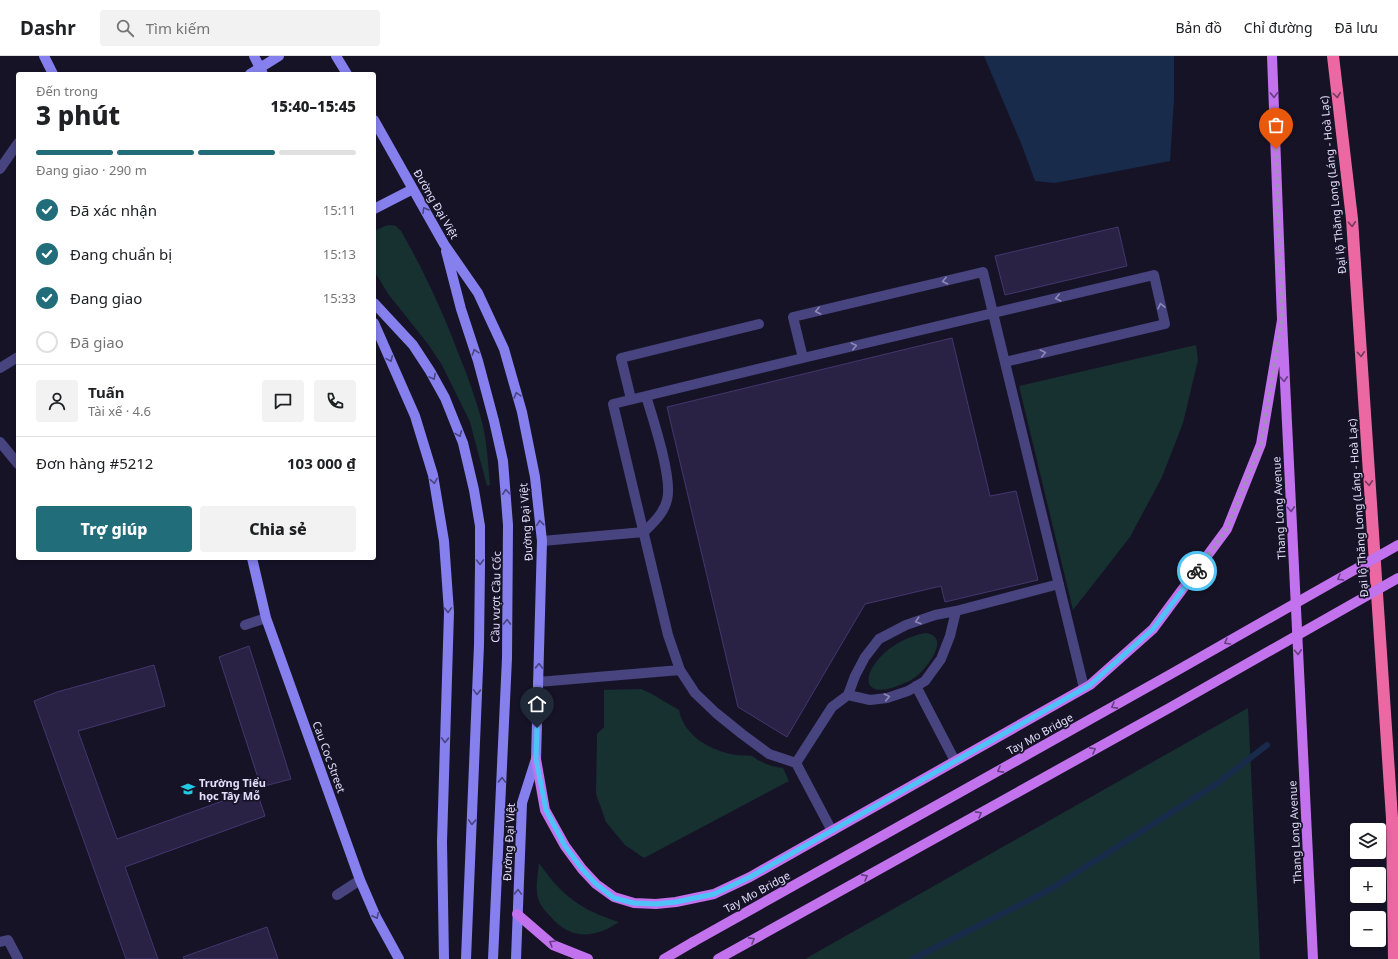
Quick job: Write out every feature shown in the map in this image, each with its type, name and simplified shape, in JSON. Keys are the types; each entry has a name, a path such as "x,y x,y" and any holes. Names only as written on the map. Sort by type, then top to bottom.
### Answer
{"highway":[{"name":"Đại lộ Thăng Long (Láng - Hoà Lạc)","path":"1333,56 1352,219 1392,818 1394,959"}],"main road":[{"name":"Thang Long Avenue","path":"1272,56 1282,320 1313,959"},
{"path":"536,759 546,810 565,846 582,869 596,884 614,898 634,903 656,904 714,894 750,877 1090,685 1153,629 1227,529 1261,444 1282,320"},
{"name":"Tay Mo Bridge","path":"664,959 1398,545"},
{"path":"718,959 1171,707 1398,578"},
{"path":"517,914 553,945 588,959"}],"street":[{"path":"44,56 53,72"},
{"path":"254,56 262,71 279,56"},
{"path":"336,56 346,72"},
{"name":"Đường Đại Việt","path":"376,124 444,244 478,293 504,349 522,412 535,478 542,541 536,759 522,803 516,959"},
{"path":"0,169 16,146"},
{"path":"376,208 413,189"},
{"name":"Cầu vượt Cầu Cốc","path":"444,244 461,309 486,389 503,461 508,525 507,658 493,959"},
{"path":"802,358 793,317 983,272 1084,688"},
{"path":"832,831 796,763 769,754 742,734 716,713 695,693 680,670 668,635 613,404 1154,275 1165,324 1005,362"},
{"name":"Cầu vượt Cầu Cốc","path":"376,305 413,345 445,398 463,443 474,490 480,526 479,645 466,959"},
{"path":"631,399 621,358 759,324"},
{"path":"376,328 415,416 433,475 444,541 449,612 442,842 444,959"},
{"path":"0,368 16,358"},
{"path":"542,541 644,532 658,517 667,500 669,480 646,396"},
{"path":"0,442 16,462"},
{"name":"Cau Coc Street","path":"252,560 266,618 360,880 376,917 399,959"},
{"path":"796,763 832,707 848,695 865,657 879,639 906,625 935,615 956,611 1059,584"},
{"path":"848,695 870,700 887,698 908,691 925,681 941,658 950,636 956,611"},
{"path":"245,625 266,618"},
{"path":"538,682 680,670"},
{"path":"916,686 955,761"},
{"path":"337,895 360,880"},
{"path":"0,942 8,940 18,959"}],"green space":[{"path":"385,226 396,226 401,231 418,261 440,307 453,339 466,372 482,422 490,485 487,486 470,422 442,365 428,344 389,295 376,274 376,230"},
{"path":"1196,345 1198,360 1183,423 1162,477 1130,537 1073,610 1019,386"},
{"path":"925,633 933,635 936,639 937,645 936,651 923,670 912,680 890,689 883,690 872,688 868,679 870,673 874,665 884,653 903,640"},
{"path":"641,689 679,710 682,720 687,728 700,741 727,753 752,756 768,765 783,768 789,781 644,858 625,845 606,822 596,794 597,734 604,727 604,690"},
{"path":"1248,708 1260,959 805,959"},
{"path":"539,863 547,875 573,900 583,907 619,922 610,928 591,934 574,933 558,924 545,910 538,898 537,885"}],"water":[{"path":"984,56 1174,56 1174,100 1170,161 1055,183 1035,181 1021,143"}],"building":[{"path":"1118,227 1127,266 1005,295 995,256"},
{"path":"952,338 990,496 1016,491 1038,580 945,602 941,586 865,604 787,737 738,707 667,407"},
{"path":"249,646 291,779 261,787 219,657"},
{"path":"154,665 165,706 78,731 117,839 256,789 265,816 125,867 158,959 126,959 34,701 57,692"},
{"path":"267,927 278,959 184,959 183,957"}],"waterway":[{"path":"913,959 1049,890 1218,783 1267,745"}],"way so far":[{"path":"1197,571 1227,529 1261,444 1282,320 1276,149"}],"place":[{"name":"Trường Tiểu học Tây Mỗ","path":"188,789"}],"route":[{"path":"537,728 536,759 546,810 565,846 582,869 596,884 614,898 634,903 656,904 676,902 714,894 750,877 1090,685 1153,629 1197,571"}]}
